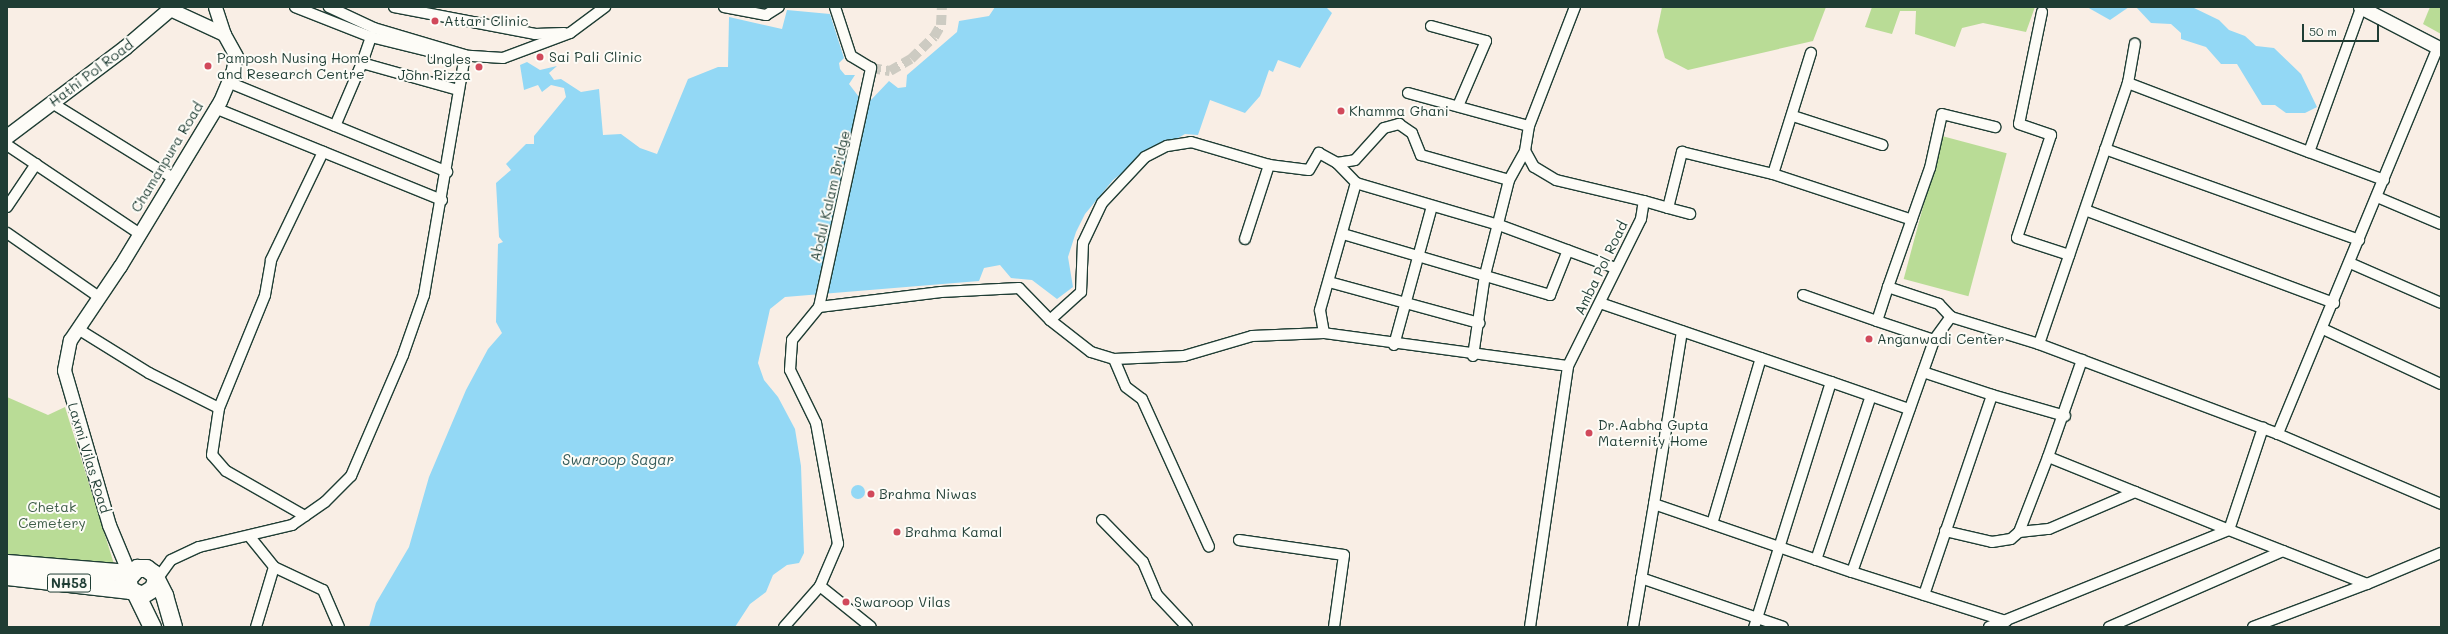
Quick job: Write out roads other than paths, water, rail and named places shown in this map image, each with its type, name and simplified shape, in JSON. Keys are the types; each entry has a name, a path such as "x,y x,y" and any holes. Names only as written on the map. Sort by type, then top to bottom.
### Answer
{"highway":[{"name":"NH58","path":"7,563 129,573 137,568 146,568 164,595 173,627"},
{"name":"Laxmi Vilas Road","path":"129,573 133,592"},
{"name":"NH58","path":"7,576 133,592"},
{"path":"133,592 148,593 155,582"},
{"path":"133,592 152,627"}],"main road":[{"name":"Hathi Pol Road","path":"7,137 171,8"}],"street":[{"name":"Chamanpura Road","path":"70,340 140,234 215,108 228,82 236,56 224,34 215,7"},
{"path":"296,7 371,37 441,54 503,58 570,33 604,7"},
{"path":"329,7 374,28 465,55"},
{"path":"394,7 535,34 570,33"},
{"path":"725,7 766,15 779,7"},
{"name":"Abdul Kalam Bridge","path":"819,306 868,91 871,68 851,56 835,7"},
{"path":"1473,356 1485,275 1499,225 1509,180 1525,151 1529,126 1575,7"},
{"path":"2278,434 2440,48 2361,7 2309,152"},
{"path":"171,8 224,34"},
{"path":"2042,12 2019,124 2051,135 2017,238 2069,255"},
{"path":"1431,26 1486,41 1458,106"},
{"path":"335,126 362,64 371,37"},
{"path":"2039,344 2128,83 2136,44"},
{"path":"1773,174 1793,116 1811,53"},
{"path":"155,582 171,560 192,550 250,537 292,525 305,516 351,476 400,362 424,295 447,172 458,90 465,55"},
{"path":"362,64 458,90"},
{"path":"228,82 447,172"},
{"path":"2128,83 2384,180"},
{"path":"1408,93 1529,126"},
{"path":"52,103 173,178"},
{"path":"215,108 442,200"},
{"path":"1877,321 1930,168 1942,114 1995,127"},
{"path":"1793,116 1882,144"},
{"path":"1338,163 1355,160 1384,128 1399,124 1412,133 1420,155 1509,180"},
{"path":"1050,320 1081,292 1083,243 1102,203 1145,157 1167,146 1191,142 1269,165 1309,170 1319,153 1338,163 1356,183 1499,225 1615,268"},
{"path":"7,145 140,234"},
{"path":"2106,149 2359,240"},
{"path":"1525,151 1534,168 1556,180 1644,201 1690,214"},
{"path":"305,516 226,471 212,455 219,408 265,295 271,260 323,152"},
{"path":"1668,208 1682,152 1773,174 1912,220"},
{"path":"7,207 36,164"},
{"path":"1245,239 1269,165"},
{"path":"1324,333 1320,310 1343,234 1356,183"},
{"path":"2377,197 2441,224"},
{"name":"Amba Pol Road","path":"1530,627 1568,366 1600,303 1615,268 1641,219 1644,201"},
{"path":"1394,345 1432,206"},
{"path":"2085,210 2334,303"},
{"path":"7,233 99,297"},
{"path":"1343,234 1550,295 1568,250"},
{"path":"2350,262 2441,303"},
{"path":"1329,282 1479,323"},
{"path":"1888,287 1940,304 1951,317 2039,344 2263,428 2441,504"},
{"path":"784,627 820,586 838,544 834,503 816,423 790,370 792,340 819,306 941,292 1019,288 1050,320 1091,352 1114,359 1184,356 1252,336 1324,333 1473,356 1568,366"},
{"path":"1803,295 1934,340"},
{"path":"1600,303 1909,409"},
{"path":"1852,572 1934,340 1951,317"},
{"path":"78,329 149,373 219,408"},
{"path":"2323,329 2441,384"},
{"path":"1633,627 1682,331"},
{"name":"Laxmi Vilas Road","path":"70,340 64,370 73,413 109,525 129,573"},
{"path":"1712,524 1761,358"},
{"path":"1114,359 1126,387 1142,399 1209,548"},
{"path":"1945,531 1992,542 2011,539 2019,532 2065,416 2082,360"},
{"path":"1923,372 1992,395 2065,416"},
{"path":"1756,622 1782,548 1831,382"},
{"path":"1924,595 1992,395"},
{"path":"1816,560 1871,396"},
{"path":"1990,627 2229,530 2263,428"},
{"path":"2048,457 2367,584"},
{"path":"2019,532 2049,529 2135,492"},
{"path":"1654,504 1852,572 2006,621"},
{"path":"1102,520 1143,562 1158,595 1187,627"},
{"path":"250,537 274,567 323,590 338,627"},
{"path":"1239,540 1344,555 1334,627"},
{"path":"2109,627 2131,623 2282,551"},
{"path":"2255,627 2367,584 2441,553"},
{"path":"256,627 274,567"},
{"path":"1641,578 1756,622 1783,627"},
{"path":"820,586 871,627"}],"water":[{"name":"Swaroop Sagar","path":"995,7 1326,7 1332,13 1300,68 1278,60 1273,72 1269,70 1260,96 1245,113 1210,100 1198,135 1185,134 1137,161 1113,180 1085,214 1076,232 1068,257 1073,287 1057,299 1032,280 1011,278 1000,265 984,268 979,281 785,297 770,309 758,363 764,380 778,397 795,429 801,466 804,553 799,563 787,565 773,575 766,592 750,604 735,627 369,627 376,603 409,547 429,477 466,390 488,349 502,333 496,322 498,244 503,242 499,237 496,183 511,170 506,164 526,144 534,144 534,136 566,97 564,88 551,85 542,92 538,85 524,90 520,65 527,62 540,70 557,66 549,73 554,80 561,79 581,92 599,89 603,135 621,134 640,148 657,154 688,79 718,67 728,67 729,17 782,29 787,10 830,14 844,58 839,63 840,69 845,75 855,75 849,84 859,97 871,100 889,81 898,88 906,87 907,75 957,32 959,21 989,16"},
{"path":"2087,7 2129,7 2110,20"},
{"path":"2136,7 2192,7 2219,20 2229,30 2245,36 2256,46 2274,48 2301,74 2317,107 2305,113 2286,113 2275,105 2262,105 2237,64 2221,64 2206,47 2181,39 2181,33 2171,24 2151,23"},
{"path":"858,485 863,487 865,492 863,497 858,499 853,497 851,492 853,487"}],"tunnel":[{"path":"871,68 890,71 911,59 934,37 941,25 942,7"}],"place":[{"name":"Attari Clinic","path":"435,21"},
{"name":"Sai Pali Clinic","path":"540,57"},
{"name":"Pamposh Nusing Home and Research Centre","path":"208,66"},
{"name":"Ungles John Pizza","path":"479,67"},
{"name":"Khamma Ghani","path":"1341,111"},
{"name":"Anganwadi Center","path":"1869,339"},
{"name":"Dr.Aabha Gupta Maternity Home","path":"1589,433"},
{"name":"Brahma Niwas","path":"871,494"},
{"name":"Brahma Kamal","path":"897,532"},
{"name":"Swaroop Vilas","path":"846,602"}],"park label":[{"name":"Chetak Cemetery","path":"52,516"}]}
